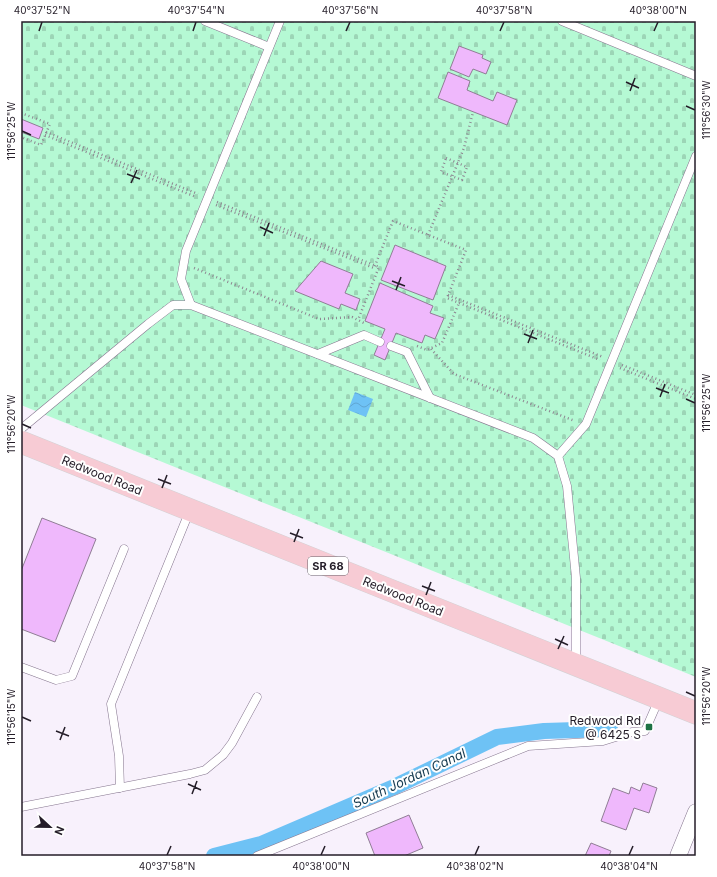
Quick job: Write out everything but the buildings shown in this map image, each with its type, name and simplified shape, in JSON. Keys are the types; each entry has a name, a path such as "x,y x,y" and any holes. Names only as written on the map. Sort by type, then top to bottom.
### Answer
{"main road":[{"name":"Redwood Road","path":"21,442 696,713"}],"street":[{"path":"678,856 696,812"}],"lane":[{"path":"205,21 269,47"},
{"path":"191,305 181,279 186,252 280,21"},
{"path":"562,21 696,76"},
{"path":"558,456 585,425 696,156"},
{"path":"21,429 173,305 191,305 533,438 558,456 567,486 576,578 576,666"},
{"path":"318,354 364,335 380,342"},
{"path":"391,346 407,352 430,398"},
{"path":"120,788 119,756 111,704 191,510"},
{"path":"21,667 56,680 72,676 124,549"},
{"path":"21,807 205,770 223,755 232,744 257,697"},
{"path":"258,856 528,746 603,741 632,732 645,731 659,699"}],"path":[{"path":"428,235 464,148 473,112"},
{"path":"21,113 50,124 41,145 21,137"},
{"path":"45,135 374,268 375,266 380,267 358,320"},
{"path":"446,158 458,163 467,167 462,180 441,172 446,158"},
{"path":"375,266 393,221 466,250 447,298 611,363 696,394"},
{"path":"184,264 319,319 352,317 365,323"},
{"path":"448,295 696,399"},
{"path":"414,345 427,350 442,343 459,303"},
{"path":"431,349 454,374 585,425"}],"green space":[{"path":"21,21 696,21 696,677 21,405"}],"water":[{"path":"355,392 373,399 366,417 348,410"}],"waterway":[{"name":"South Jordan Canal","path":"214,856 261,844 394,787 497,737 544,731 610,729"}],"place":[{"name":"Redwood Rd @ 6425 S","path":"649,727"}]}
